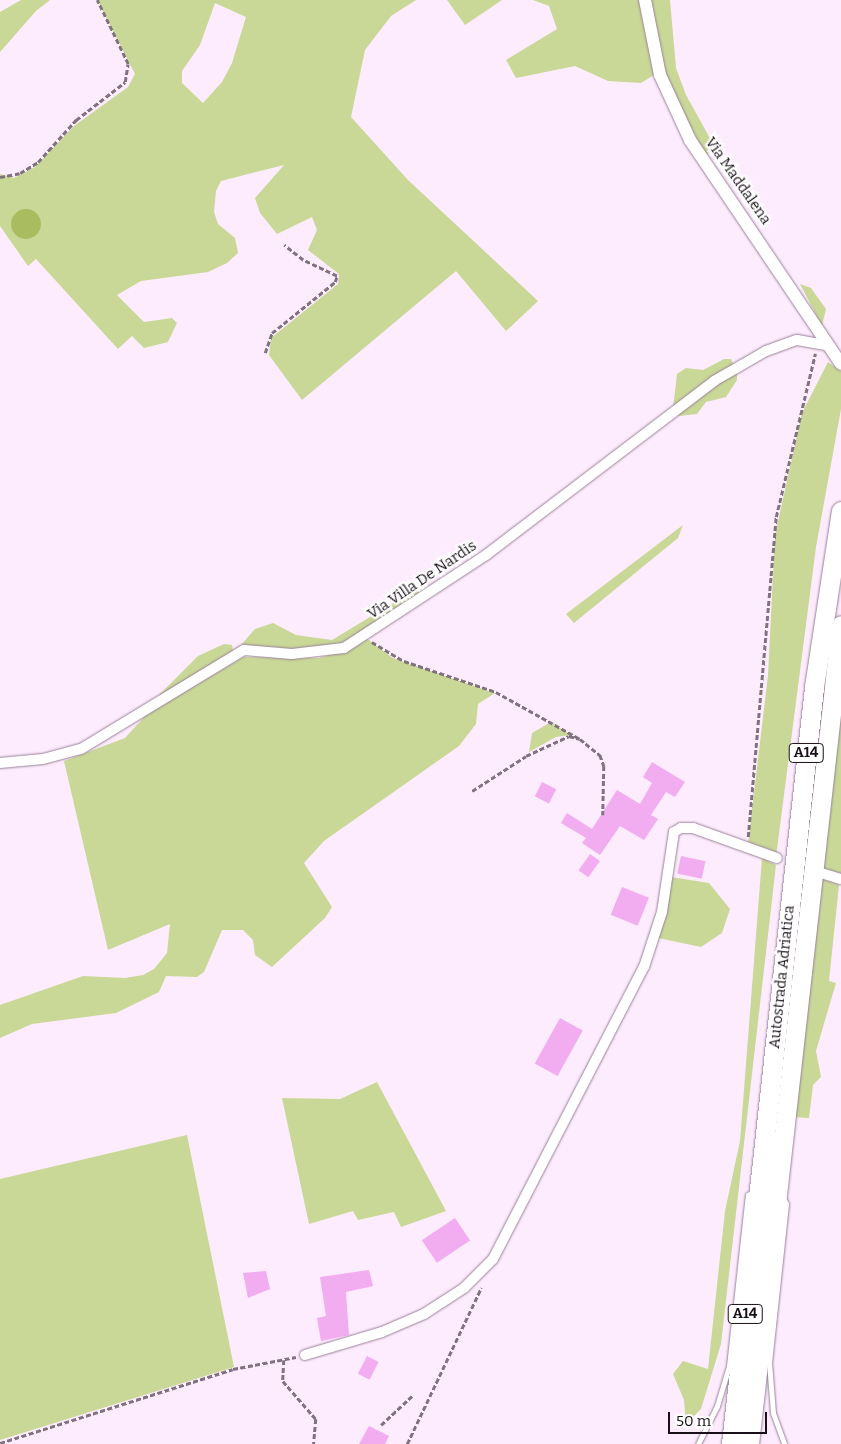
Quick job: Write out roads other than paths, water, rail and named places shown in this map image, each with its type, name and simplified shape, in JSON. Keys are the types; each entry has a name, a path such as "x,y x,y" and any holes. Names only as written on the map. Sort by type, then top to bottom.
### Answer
{"highway":[{"name":"Autostrada Adriatica","path":"749,1444 768,1184 813,696 841,511"},
{"name":"Autostrada Adriatica","path":"731,1444 768,1184 841,625"}],"street":[{"name":"Via Maddalena","path":"646,0 660,75 690,140 789,282 826,344 841,364"},
{"name":"Via Villa De Nardis","path":"0,763 43,759 81,749 244,650 330,652 365,636 486,555 714,381 766,351 797,340 826,344"},
{"path":"305,1355 400,1326 440,1305 486,1267 504,1242 644,967 662,912 674,832 680,828 693,828 777,858"},
{"path":"821,873 841,879"}],"lane":[{"path":"698,1444 717,1406 729,1366 748,1196 768,1184 786,1204 769,1388 784,1444"}]}
